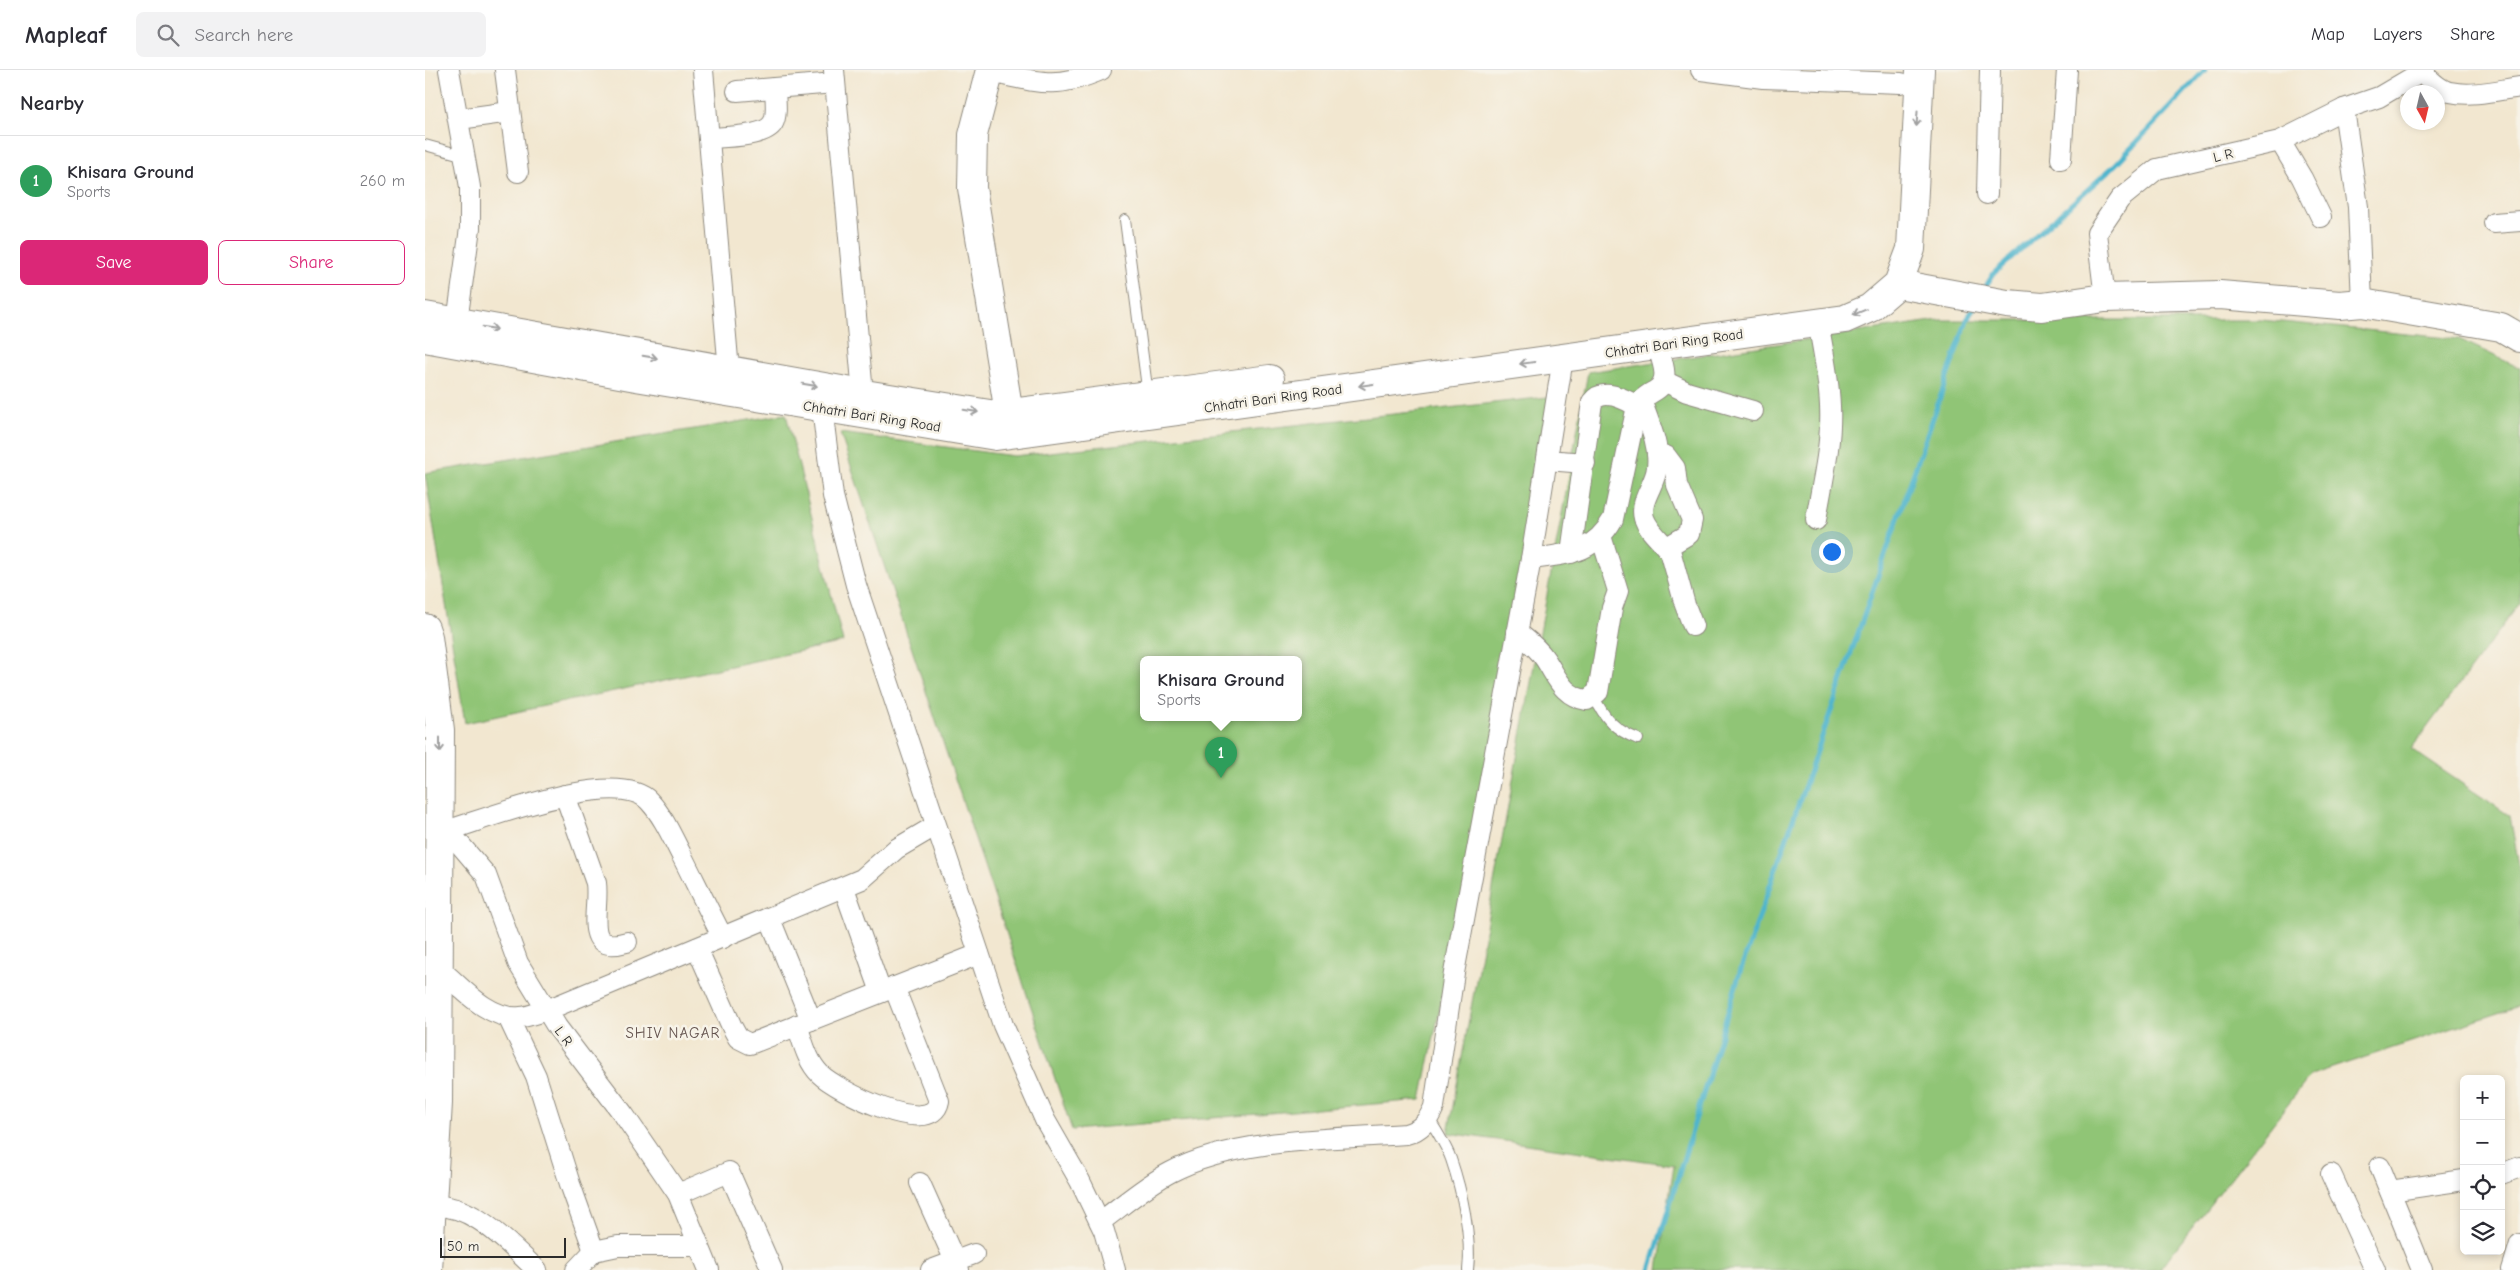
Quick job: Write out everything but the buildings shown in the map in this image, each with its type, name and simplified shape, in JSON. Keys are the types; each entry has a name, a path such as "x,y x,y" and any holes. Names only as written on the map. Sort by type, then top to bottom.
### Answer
{"main road":[{"path":"990,71 973,135 972,188 1009,413"},
{"name":"Chhatri Bari Ring Road","path":"425,338 822,408 996,436 1845,319 1870,308 1898,284 1911,249 1907,74"},
{"name":"Chhatri Bari Ring Road","path":"425,316 863,394 996,414 1840,302 1861,293 1883,273 1894,245 1907,74"},
{"path":"1898,284 2007,304 2042,307 2105,298 2220,295 2341,305 2362,303 2501,327 2520,338"},
{"path":"425,628 429,637 440,730 444,826 439,968 438,1103 429,1206 428,1270"}],"street":[{"path":"449,70 470,187 470,228 457,322"},
{"path":"505,70 518,172"},
{"path":"703,70 729,371"},
{"path":"990,71 1044,83 1063,83 1101,70"},
{"path":"1701,70 1763,78 1907,74"},
{"path":"1987,194 1990,70"},
{"path":"2061,159 2067,70"},
{"path":"2423,71 2438,86 2450,92 2478,92 2520,86"},
{"name":"L R","path":"2105,298 2097,233 2120,200 2157,169 2280,141 2344,109 2379,97 2423,71"},
{"path":"737,91 775,88 835,76 863,394"},
{"path":"709,138 750,134 766,130 773,124 775,115 775,88"},
{"path":"2344,109 2358,207 2362,303"},
{"path":"459,119 510,112"},
{"path":"2280,141 2302,178 2321,217"},
{"path":"2494,224 2520,221"},
{"path":"1816,520 1828,447 1831,408 1829,380 1818,322"},
{"path":"1531,559 1585,549 1601,536 1613,519 1639,403 1657,390 1664,381 1664,370 1657,345"},
{"path":"1100,1222 1171,1172 1197,1160 1281,1143 1406,1134 1415,1131 1429,1118 1434,1107 1454,973 1531,559 1563,358"},
{"path":"1664,381 1687,392 1753,411"},
{"path":"1571,553 1585,463 1589,418 1595,398 1604,394 1613,395 1639,403"},
{"path":"1639,403 1657,453 1656,479 1643,509 1644,517 1651,531 1667,547 1693,626"},
{"path":"822,408 833,496 856,585 935,826 1003,1025 1045,1120 1100,1222 1115,1270"},
{"path":"1657,453 1667,456 1675,468 1677,485 1692,520 1689,534 1667,547"},
{"path":"1547,460 1585,463"},
{"path":"1517,632 1539,652 1558,682 1568,693 1579,699 1587,700 1594,697 1600,686 1612,608 1617,591 1601,536"},
{"path":"444,826 565,794 618,789 635,792 648,800 663,819 723,938"},
{"path":"565,794 596,884 594,920 597,934 606,944 613,946 627,942"},
{"name":"L R","path":"444,826 487,875 518,963 557,1027 624,1115 678,1194 709,1270"},
{"path":"439,968 492,1011 508,1017 520,1017 547,1010 862,880 896,849 935,826"},
{"path":"770,919 804,1022 810,1061 831,1083 883,1109 910,1115 929,1114 935,1110 939,1101 844,888"},
{"path":"697,948 732,1027 742,1042 750,1044 979,954"},
{"path":"508,1017 536,1076 570,1184 594,1251"},
{"path":"2380,1167 2422,1270"},
{"path":"2505,1173 2520,1167"},
{"path":"678,1194 729,1172 772,1270"},
{"path":"2331,1174 2375,1270"},
{"path":"2390,1191 2460,1181"},
{"path":"920,1183 956,1265"},
{"path":"429,1206 449,1207 467,1212 498,1233 537,1270"},
{"path":"2513,1270 2520,1244"},
{"path":"576,1270 594,1251 618,1246 699,1246"},
{"path":"931,1270 956,1265 974,1254"}],"lane":[{"path":"425,145 465,156"},
{"path":"1125,220 1148,395"},
{"path":"1594,697 1607,720 1616,729 1638,739"},
{"path":"1429,1118 1450,1158 1459,1193 1470,1252 1468,1270"}],"green space":[{"path":"1939,320 2261,320 2459,339 2520,368 2520,603 2411,749 2510,816 2520,871 2520,1006 2311,1075 2159,1270 1658,1270 1674,1165 1448,1133 1588,372"},
{"path":"1566,395 1421,1100 1072,1130 840,433 1014,456"},
{"path":"786,414 843,642 465,723 425,473"}],"waterway":[{"path":"1983,291 1994,273 2115,165 2205,70"},
{"path":"1650,1270 1740,972 1967,320 1974,307"}],"place":[{"name":"Khisara Ground","path":"1221,778"}],"district":[{"name":"SHIV NAGAR","path":"673,1033"}]}
